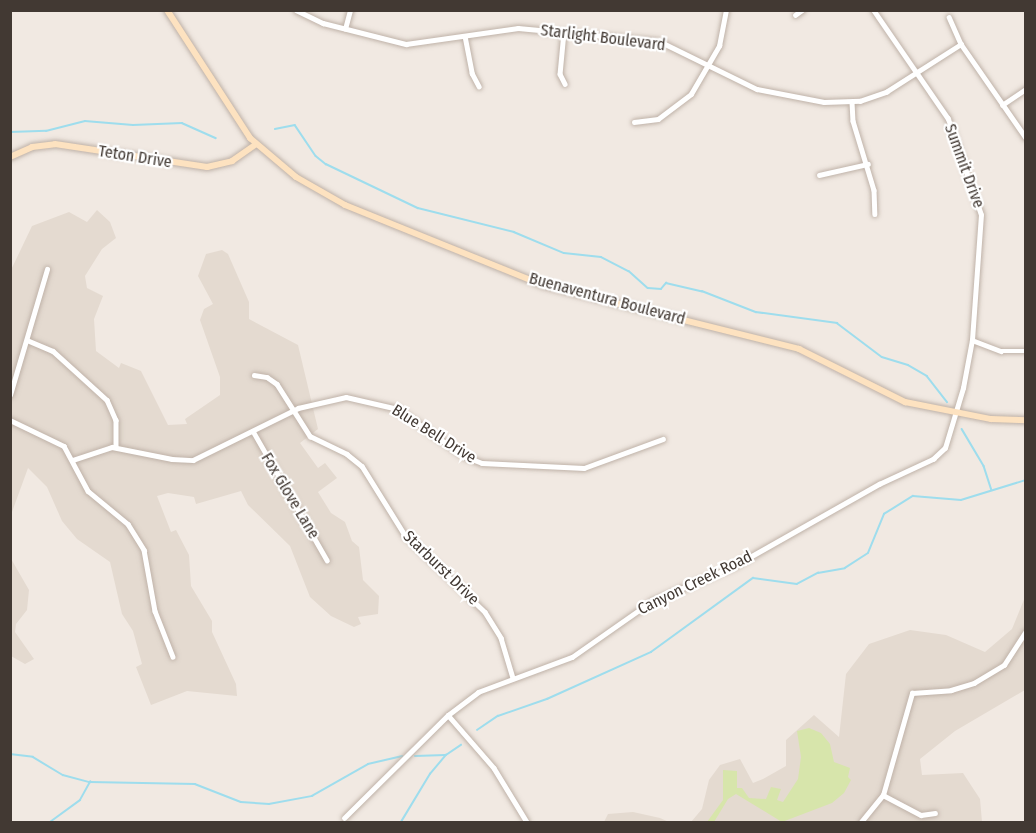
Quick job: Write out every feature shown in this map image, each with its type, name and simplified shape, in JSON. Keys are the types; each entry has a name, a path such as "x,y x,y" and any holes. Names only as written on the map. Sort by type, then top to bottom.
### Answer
{"main road":[{"name":"Buenaventura Boulevard","path":"167,10 231,115 256,144 296,177 335,199 532,281 777,342 825,360 906,402 956,413 1026,420"},
{"name":"Teton Drive","path":"10,157 32,147 55,144 207,167 232,161 256,144"}],"street":[{"name":"Starlight Boulevard","path":"296,10 345,28 406,44 518,28 660,41 777,96 810,101 852,102 886,92 961,44"},
{"path":"345,28 350,10"},
{"path":"634,122 651,122 677,107 691,94 710,65 723,38 726,10"},
{"path":"795,15 802,10"},
{"name":"Summit Drive","path":"873,10 952,128 981,215 972,340 956,413"},
{"path":"949,17 961,44 1026,138"},
{"path":"564,32 560,74 565,84"},
{"path":"465,36 472,73 479,86"},
{"path":"1002,105 1026,89"},
{"path":"852,102 853,120 868,165 875,214"},
{"path":"819,176 868,165"},
{"path":"10,394 47,269"},
{"path":"27,340 53,351 107,400 115,416 116,447"},
{"path":"972,340 1001,351 1026,351"},
{"name":"Starburst Drive","path":"254,375 274,381 310,436 347,453 362,466 405,535 485,612 501,638 513,678"},
{"name":"Blue Bell Drive","path":"73,460 116,447 190,460 292,411 336,398 380,402 408,414 464,456 486,464 584,468 663,439"},
{"name":"Canyon Creek Road","path":"344,818 448,715 478,692 572,657 652,601 716,576 879,484 933,459 946,446 956,413"},
{"path":"10,420 54,438 73,460 88,491 125,520 144,550 155,611 173,657"},
{"name":"Fox Glove Lane","path":"253,431 327,560"},
{"path":"861,822 883,795 909,697 917,692 951,690 1004,666 1026,632"},
{"path":"448,715 494,768 527,822"},
{"path":"883,795 921,815 935,813"}],"shaded area":[{"path":"97,210 110,222 116,238 102,249 85,276 87,288 103,296 94,319 96,351 119,368 121,363 141,371 168,425 187,424 185,419 220,395 220,377 200,320 204,309 213,304 198,276 206,254 222,250 228,254 249,302 249,319 298,345 318,429 300,443 318,468 325,463 337,478 318,492 331,513 345,522 352,541 359,547 363,580 379,596 378,614 358,617 361,624 354,627 331,616 310,597 290,546 248,505 241,491 196,504 194,497 168,493 157,496 171,532 176,530 189,555 191,586 212,621 212,632 236,684 237,696 187,691 151,705 136,667 142,664 133,631 122,614 110,562 77,539 62,521 47,487 28,468 12,512 11,538 11,270 32,226 69,212 87,222"},
{"path":"10,557 29,590 27,610 16,624 15,632 34,659 25,664 11,656"},
{"path":"1025,597 1025,690 955,731 920,759 922,775 963,773 980,799 982,822 691,822 702,809 709,780 720,765 740,759 753,783 763,779 786,766 786,740 814,715 839,737 846,674 869,644 910,630 946,635 985,652 1012,629"},
{"path":"633,812 669,822 604,822 608,814"}],"green space":[{"path":"809,728 821,733 830,744 834,762 850,768 848,777 851,780 844,793 832,803 782,822 736,794 728,799 714,822 707,822 723,800 723,770 737,771 737,788 742,788 749,798 766,799 771,787 781,789 777,800 783,802 798,779 801,757 797,731"}],"waterway":[{"path":"10,132 46,131 85,121 133,125 182,123 216,138"},
{"path":"275,129 295,125 316,156 326,164 418,208 514,232 564,253 601,257 629,271 648,288 661,289 666,283 702,291 756,312 837,323 882,357 908,365 927,376 947,402"},
{"path":"962,429 984,466 992,490"},
{"path":"477,730 498,716 547,699 651,652 753,578 797,584 818,573 845,568 868,553 884,514 913,496 961,500 1026,480"},
{"path":"401,822 430,774 446,755 461,745"},
{"path":"10,754 33,757 63,775 90,782 195,784 241,802 269,804 312,796 368,764 402,756"},
{"path":"415,756 445,755"},
{"path":"50,822 80,800 90,782"}]}
